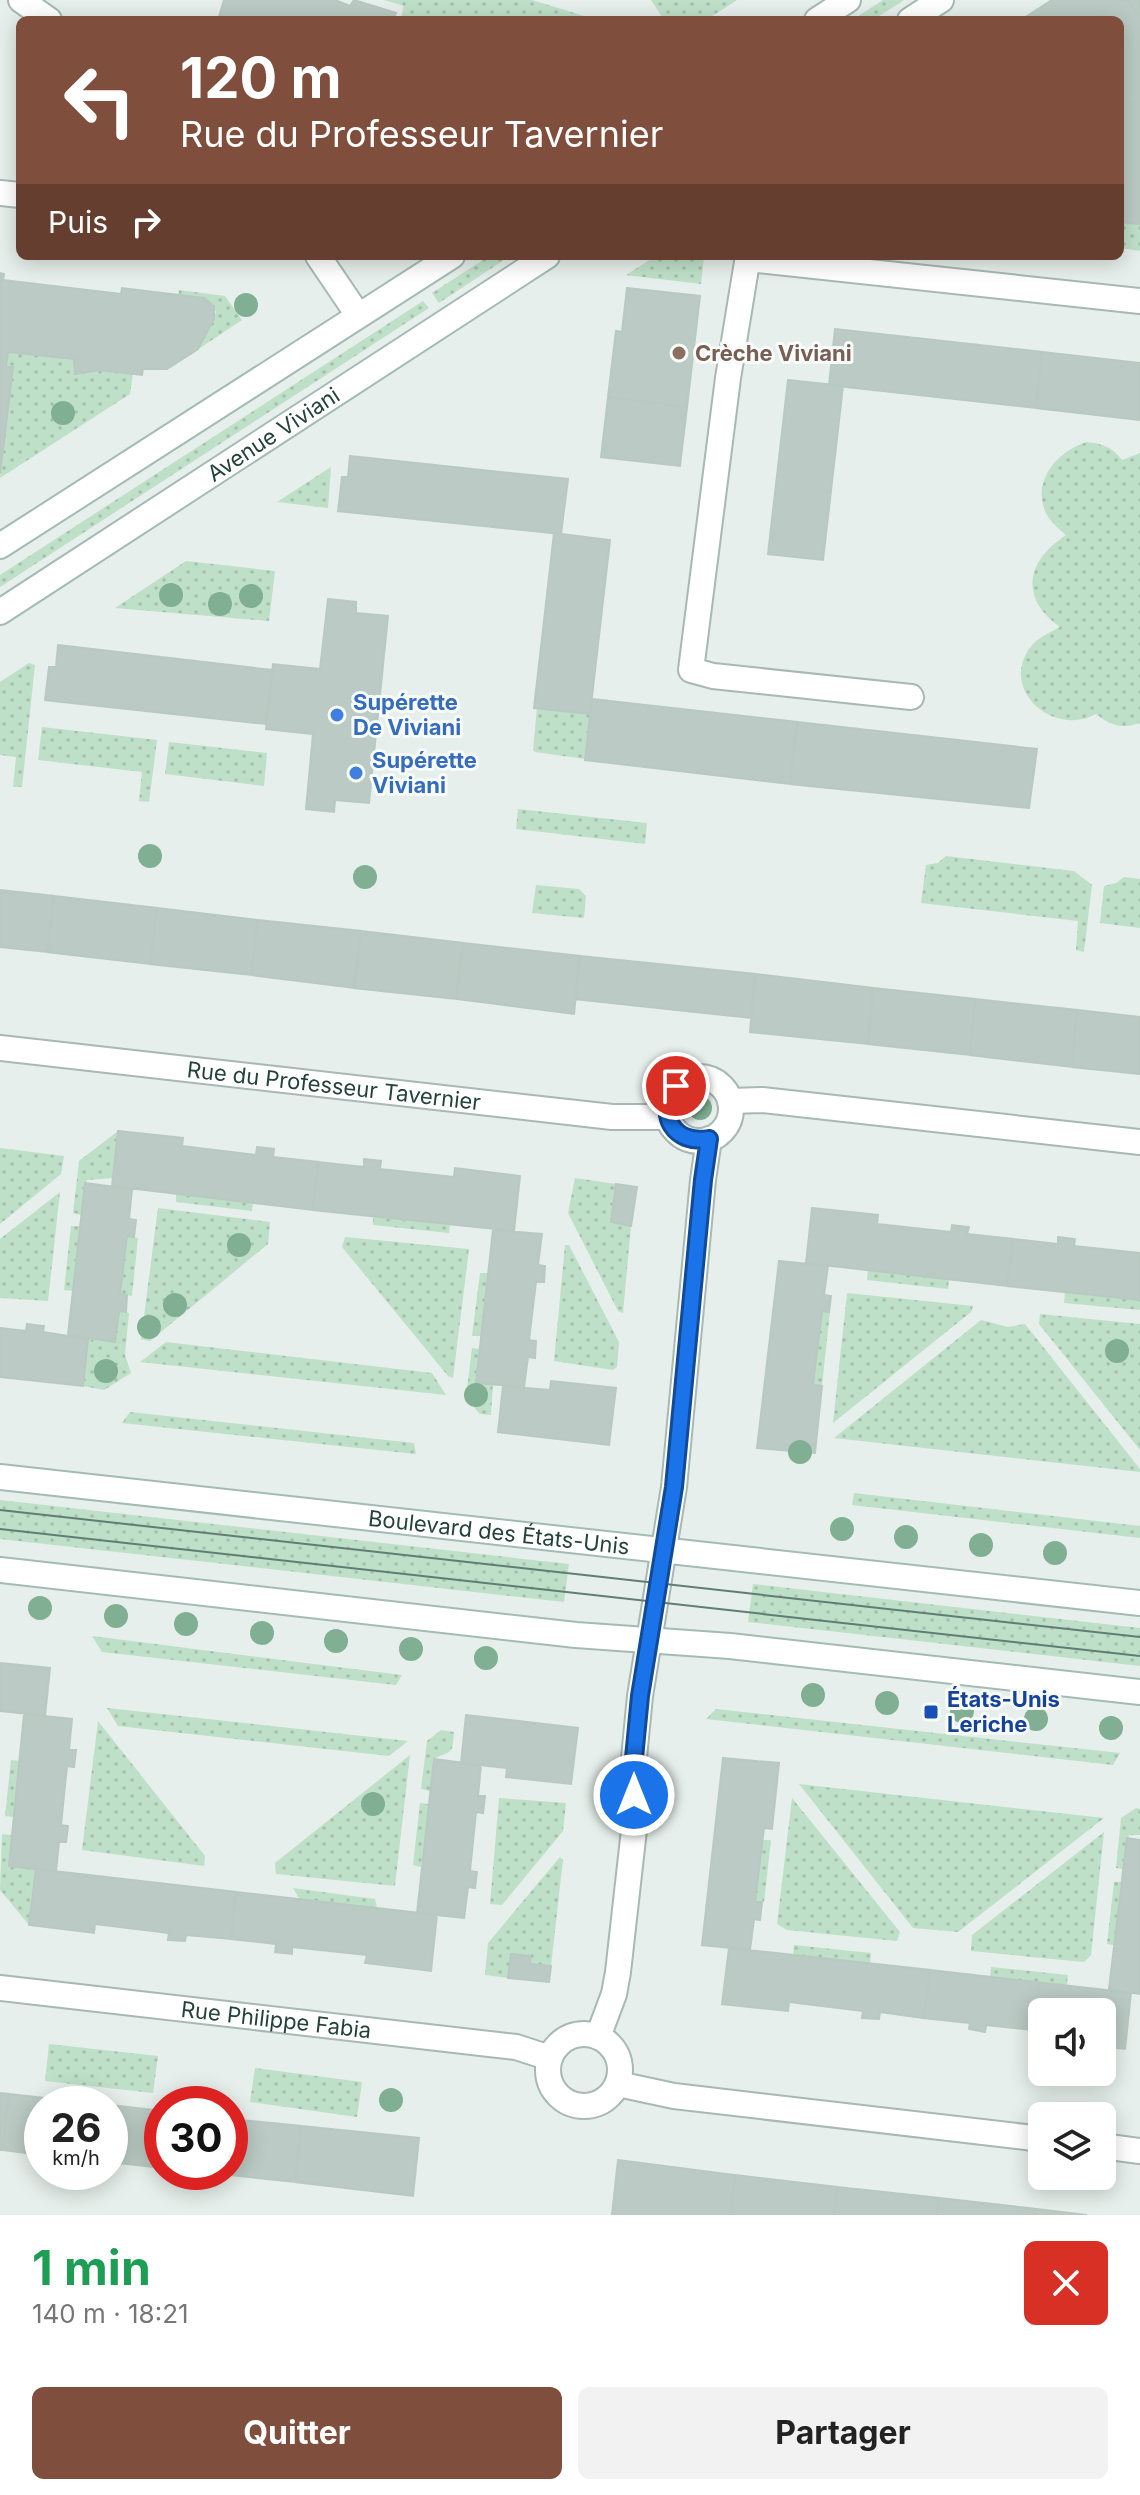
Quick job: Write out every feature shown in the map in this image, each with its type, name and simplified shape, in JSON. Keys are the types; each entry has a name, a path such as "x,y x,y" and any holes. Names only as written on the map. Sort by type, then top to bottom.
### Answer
{"street":[{"path":"21,0 43,16"},
{"path":"823,16 848,0"},
{"path":"916,16 941,0"},
{"path":"321,260 358,315"},
{"path":"0,546 446,260"},
{"name":"Avenue Viviani","path":"0,612 541,260"},
{"path":"748,260 728,378 691,670 713,676 911,697"},
{"path":"766,260 1140,301"},
{"name":"Rue du Professeur Tavernier","path":"0,1048 612,1117 668,1117"},
{"path":"707,1078 725,1090 730,1101 729,1120 725,1128 709,1139 688,1140 672,1127 668,1117 670,1095 685,1080 707,1078"},
{"path":"730,1101 762,1100 1140,1142"},
{"path":"598,2037 614,1994 618,1972 635,1821 633,1768 638,1710 674,1487 709,1139"},
{"name":"Boulevard des États-Unis","path":"0,1477 1140,1603"},
{"path":"0,1570 576,1635 649,1639 1140,1692"},
{"name":"Rue Philippe Fabia","path":"0,1988 516,2047 550,2058"},
{"path":"575,2035 598,2037 608,2043 620,2062 618,2084 612,2094 590,2106 565,2102 550,2083 550,2058 556,2048 575,2035"},
{"path":"618,2084 674,2096 1028,2137"},
{"path":"1116,2148 1140,2151"}],"green space":[{"path":"384,0 532,0 584,16 401,16 404,6"},
{"path":"651,0 737,0 712,16 661,16"},
{"path":"883,0 904,0 879,16 858,16"},
{"path":"1124,222 1140,224 1140,251 1124,249"},
{"path":"483,260 504,260 439,303 432,293"},
{"path":"650,260 704,260 701,284 626,275"},
{"path":"179,290 225,296 242,320 194,352 202,344 216,312 209,302 178,295"},
{"path":"423,301 429,308 0,587 0,575"},
{"path":"8,352 74,359 76,373 99,370 133,374 130,394 0,478 13,368 6,367"},
{"path":"1087,442 1107,447 1122,460 1140,453 1140,723 1128,726 1112,724 1096,714 1080,720 1064,720 1049,715 1036,706 1021,681 1022,665 1029,649 1060,627 1047,616 1033,592 1036,568 1042,556 1066,535 1048,517 1043,505 1044,481 1056,461"},
{"path":"331,467 328,508 277,502"},
{"path":"186,561 275,571 269,621 115,608"},
{"path":"29,663 35,665 22,787 13,787 16,757 0,755 0,682"},
{"path":"537,708 590,714 585,759 533,750"},
{"path":"42,727 157,740 149,802 139,801 142,772 38,760"},
{"path":"169,742 267,753 264,786 165,774"},
{"path":"518,809 647,823 645,844 516,829"},
{"path":"946,856 1074,871 1092,885 1084,952 1076,950 1078,921 921,903 926,865 938,863"},
{"path":"1124,877 1140,879 1140,928 1100,923 1104,886"},
{"path":"536,885 579,889 586,896 584,918 532,913"},
{"path":"118,1131 113,1178 87,1180 81,1215 73,1213 79,1161"},
{"path":"0,1148 64,1156 61,1174 0,1224"},
{"path":"575,1178 616,1184 611,1222 631,1226 623,1313 618,1311 568,1213"},
{"path":"60,1192 48,1301 0,1298 0,1239"},
{"path":"176,1194 253,1203 252,1211 176,1202"},
{"path":"158,1208 270,1222 268,1244 150,1341 141,1339"},
{"path":"373,1217 450,1225 449,1233 373,1225"},
{"path":"71,1226 80,1226 73,1291 64,1290"},
{"path":"127,1236 138,1238 132,1296 120,1294"},
{"path":"345,1237 469,1249 453,1378 448,1376 342,1247"},
{"path":"565,1245 569,1245 619,1342 617,1367 613,1370 554,1361"},
{"path":"868,1270 949,1279 948,1289 867,1280"},
{"path":"480,1273 488,1273 481,1336 472,1336"},
{"path":"847,1293 973,1306 971,1312 833,1423"},
{"path":"1065,1293 1140,1300 1140,1310 1064,1303"},
{"path":"119,1311 129,1313 125,1355 131,1373 104,1390 83,1386 88,1339 115,1342"},
{"path":"822,1311 830,1312 822,1386 813,1385"},
{"path":"1040,1314 1140,1324 1140,1450 1039,1324"},
{"path":"981,1320 1008,1327 1025,1324 1140,1472 834,1438"},
{"path":"166,1342 432,1373 446,1395 140,1362"},
{"path":"472,1348 480,1349 476,1382 493,1384 491,1415 480,1414 466,1398"},
{"path":"130,1412 414,1443 416,1454 122,1423"},
{"path":"854,1493 1140,1526 1140,1538 852,1505"},
{"path":"0,1500 569,1564 564,1602 0,1539"},
{"path":"753,1584 1140,1628 1140,1666 748,1622"},
{"path":"92,1636 402,1675 396,1685 102,1652"},
{"path":"107,1708 408,1741 389,1756 118,1726"},
{"path":"716,1709 1120,1753 1113,1765 706,1719"},
{"path":"98,1721 205,1856 204,1866 82,1850"},
{"path":"441,1730 454,1732 452,1749 434,1759 430,1791 421,1789 427,1741"},
{"path":"410,1755 395,1886 276,1874 275,1863"},
{"path":"11,1760 20,1761 14,1817 5,1816"},
{"path":"799,1784 1104,1818 958,1932 913,1928"},
{"path":"499,1798 566,1803 563,1831 502,1905 490,1904"},
{"path":"792,1798 900,1932 897,1941 787,1930 777,1924"},
{"path":"420,1803 429,1804 421,1867 413,1865"},
{"path":"1136,1808 1140,1809 1140,1835 1129,1835 1123,1869 1116,1868 1121,1818"},
{"path":"1104,1832 1091,1955 1084,1962 971,1951 972,1935"},
{"path":"2,1834 13,1835 10,1866 36,1869 29,1925 0,1890"},
{"path":"762,1840 771,1840 764,1902 755,1902"},
{"path":"560,1857 563,1860 551,1966 530,1964 530,1956 512,1954 508,1978 485,1975 488,1943"},
{"path":"1114,1882 1121,1882 1114,1945 1107,1944"},
{"path":"293,1888 375,1899 377,1908 300,1900"},
{"path":"794,1945 871,1953 870,1963 793,1955"},
{"path":"991,1967 1068,1975 1067,1985 990,1977"},
{"path":"49,2044 158,2056 154,2086 144,2086 144,2092 128,2090 128,2086 45,2081"},
{"path":"255,2068 362,2082 357,2117 250,2102"}],"building":[{"path":"224,0 335,0 350,6 354,0 396,13 395,16 219,16"},
{"path":"1052,0 1128,0 1140,18 1140,103 1124,101 1124,16 1027,16"},
{"path":"1128,0 1140,0 1140,18"},
{"path":"1124,101 1140,103 1140,224 1124,222"},
{"path":"0,273 4,274 3,280 121,294 122,288 204,298 214,306 214,319 198,349 167,369 143,369 142,375 99,370 75,374 74,359 8,352 6,367 13,367 0,474"},
{"path":"627,288 700,296 687,407 608,397 616,331 622,332"},
{"path":"835,329 1042,352 1036,408 829,385"},
{"path":"1042,352 1140,363 1140,420 1036,408"},
{"path":"788,380 843,386 823,560 768,554"},
{"path":"608,397 687,407 680,466 601,457"},
{"path":"350,456 568,479 561,534 338,511 342,477 348,477"},
{"path":"554,533 610,540 590,714 534,708"},
{"path":"328,599 356,602 356,613 388,616 369,803 335,800 334,812 306,809 313,734 266,729 273,664 320,669"},
{"path":"58,645 272,670 266,724 45,700 49,667 56,667"},
{"path":"592,699 797,722 790,784 585,760"},
{"path":"797,722 1037,749 1029,808 790,784"},
{"path":"0,890 54,896 47,952 0,947"},
{"path":"54,896 157,908 150,964 47,952"},
{"path":"157,908 258,920 251,975 150,964"},
{"path":"258,920 361,931 354,988 251,975"},
{"path":"361,931 463,943 456,999 354,988"},
{"path":"463,943 580,956 574,1014 456,999"},
{"path":"580,956 755,974 751,1018 575,999"},
{"path":"755,974 873,988 868,1044 750,1032"},
{"path":"873,988 975,999 970,1055 868,1044"},
{"path":"975,999 1077,1010 1072,1067 970,1055"},
{"path":"1077,1010 1140,1017 1140,1074 1072,1067"},
{"path":"118,1131 183,1138 182,1146 256,1155 257,1147 274,1149 273,1157 318,1162 313,1210 112,1186"},
{"path":"364,1159 381,1161 380,1169 454,1177 455,1168 520,1176 514,1231 313,1210 318,1162 364,1167"},
{"path":"85,1183 132,1189 129,1219 136,1220 134,1237 127,1236 120,1294 127,1295 126,1312 119,1311 115,1342 68,1335"},
{"path":"616,1184 637,1187 631,1226 611,1222"},
{"path":"812,1208 878,1215 877,1224 951,1232 952,1225 969,1227 967,1234 1013,1239 1007,1286 806,1263"},
{"path":"493,1230 542,1234 538,1265 545,1266 544,1282 536,1282 529,1340 536,1341 535,1358 528,1357 524,1387 476,1383"},
{"path":"1058,1237 1075,1239 1074,1246 1140,1253 1140,1300 1007,1286 1013,1239 1058,1244"},
{"path":"779,1261 828,1266 824,1295 831,1296 829,1312 822,1311 813,1385 822,1386 815,1453 757,1448"},
{"path":"27,1324 44,1326 43,1332 88,1339 83,1386 0,1377 0,1328 26,1331"},
{"path":"551,1381 616,1388 609,1445 498,1432 503,1386 550,1390"},
{"path":"0,1663 50,1668 45,1716 0,1711"},
{"path":"24,1714 72,1719 69,1750 76,1750 74,1767 67,1766 61,1825 68,1826 66,1842 59,1842 56,1872 9,1866"},
{"path":"466,1715 578,1728 571,1784 506,1777 507,1768 461,1763"},
{"path":"723,1758 779,1763 772,1829 764,1828 755,1902 762,1902 760,1920 754,1919 750,1950 702,1945"},
{"path":"434,1759 481,1765 478,1796 485,1796 483,1813 476,1812 470,1871 477,1872 475,1888 468,1887 464,1918 417,1913"},
{"path":"1127,1838 1140,1840 1140,1994 1109,1989"},
{"path":"36,1869 236,1892 231,1939 186,1935 185,1941 168,1940 169,1933 95,1924 94,1933 29,1925"},
{"path":"236,1892 437,1915 431,1971 365,1963 367,1955 292,1947 292,1954 275,1952 276,1944 231,1939"},
{"path":"729,1948 930,1970 924,2018 880,2012 879,2019 862,2018 863,2011 789,2002 788,2011 722,2004"},
{"path":"511,1954 530,1956 530,1964 551,1966 549,1982 508,1978"},
{"path":"930,1970 1131,1993 1125,2049 1116,2048 1116,1998 1028,1998 1028,2030 986,2025 985,2032 969,2029 970,2023 924,2018"},
{"path":"0,2093 9,2094 2,2150 0,2150"},
{"path":"9,2094 24,2096 24,2153 2,2150"},
{"path":"128,2107 144,2109 144,2166 128,2164"},
{"path":"248,2121 301,2126 295,2182 248,2177"},
{"path":"301,2126 419,2138 413,2196 295,2182"},
{"path":"618,2160 735,2175 731,2215 612,2215"},
{"path":"735,2175 837,2187 834,2215 731,2215"},
{"path":"837,2187 939,2198 937,2215 834,2215"},
{"path":"939,2198 1028,2208 1027,2215 937,2215"},
{"path":"1028,2208 1087,2215 1027,2215"}],"tram line":[{"path":"0,1510 1140,1637"},
{"path":"0,1529 1140,1656"}],"place":[{"name":"Crèche Viviani","path":"679,353"},
{"name":"Supérette De Viviani","path":"337,715"},
{"name":"Supérette Viviani","path":"356,773"},
{"name":"États-Unis Leriche","path":"931,1712"}],"route":[{"path":"634,1795 633,1768 640,1696 674,1487 709,1139 688,1140 672,1127 667,1106 676,1086"}]}
